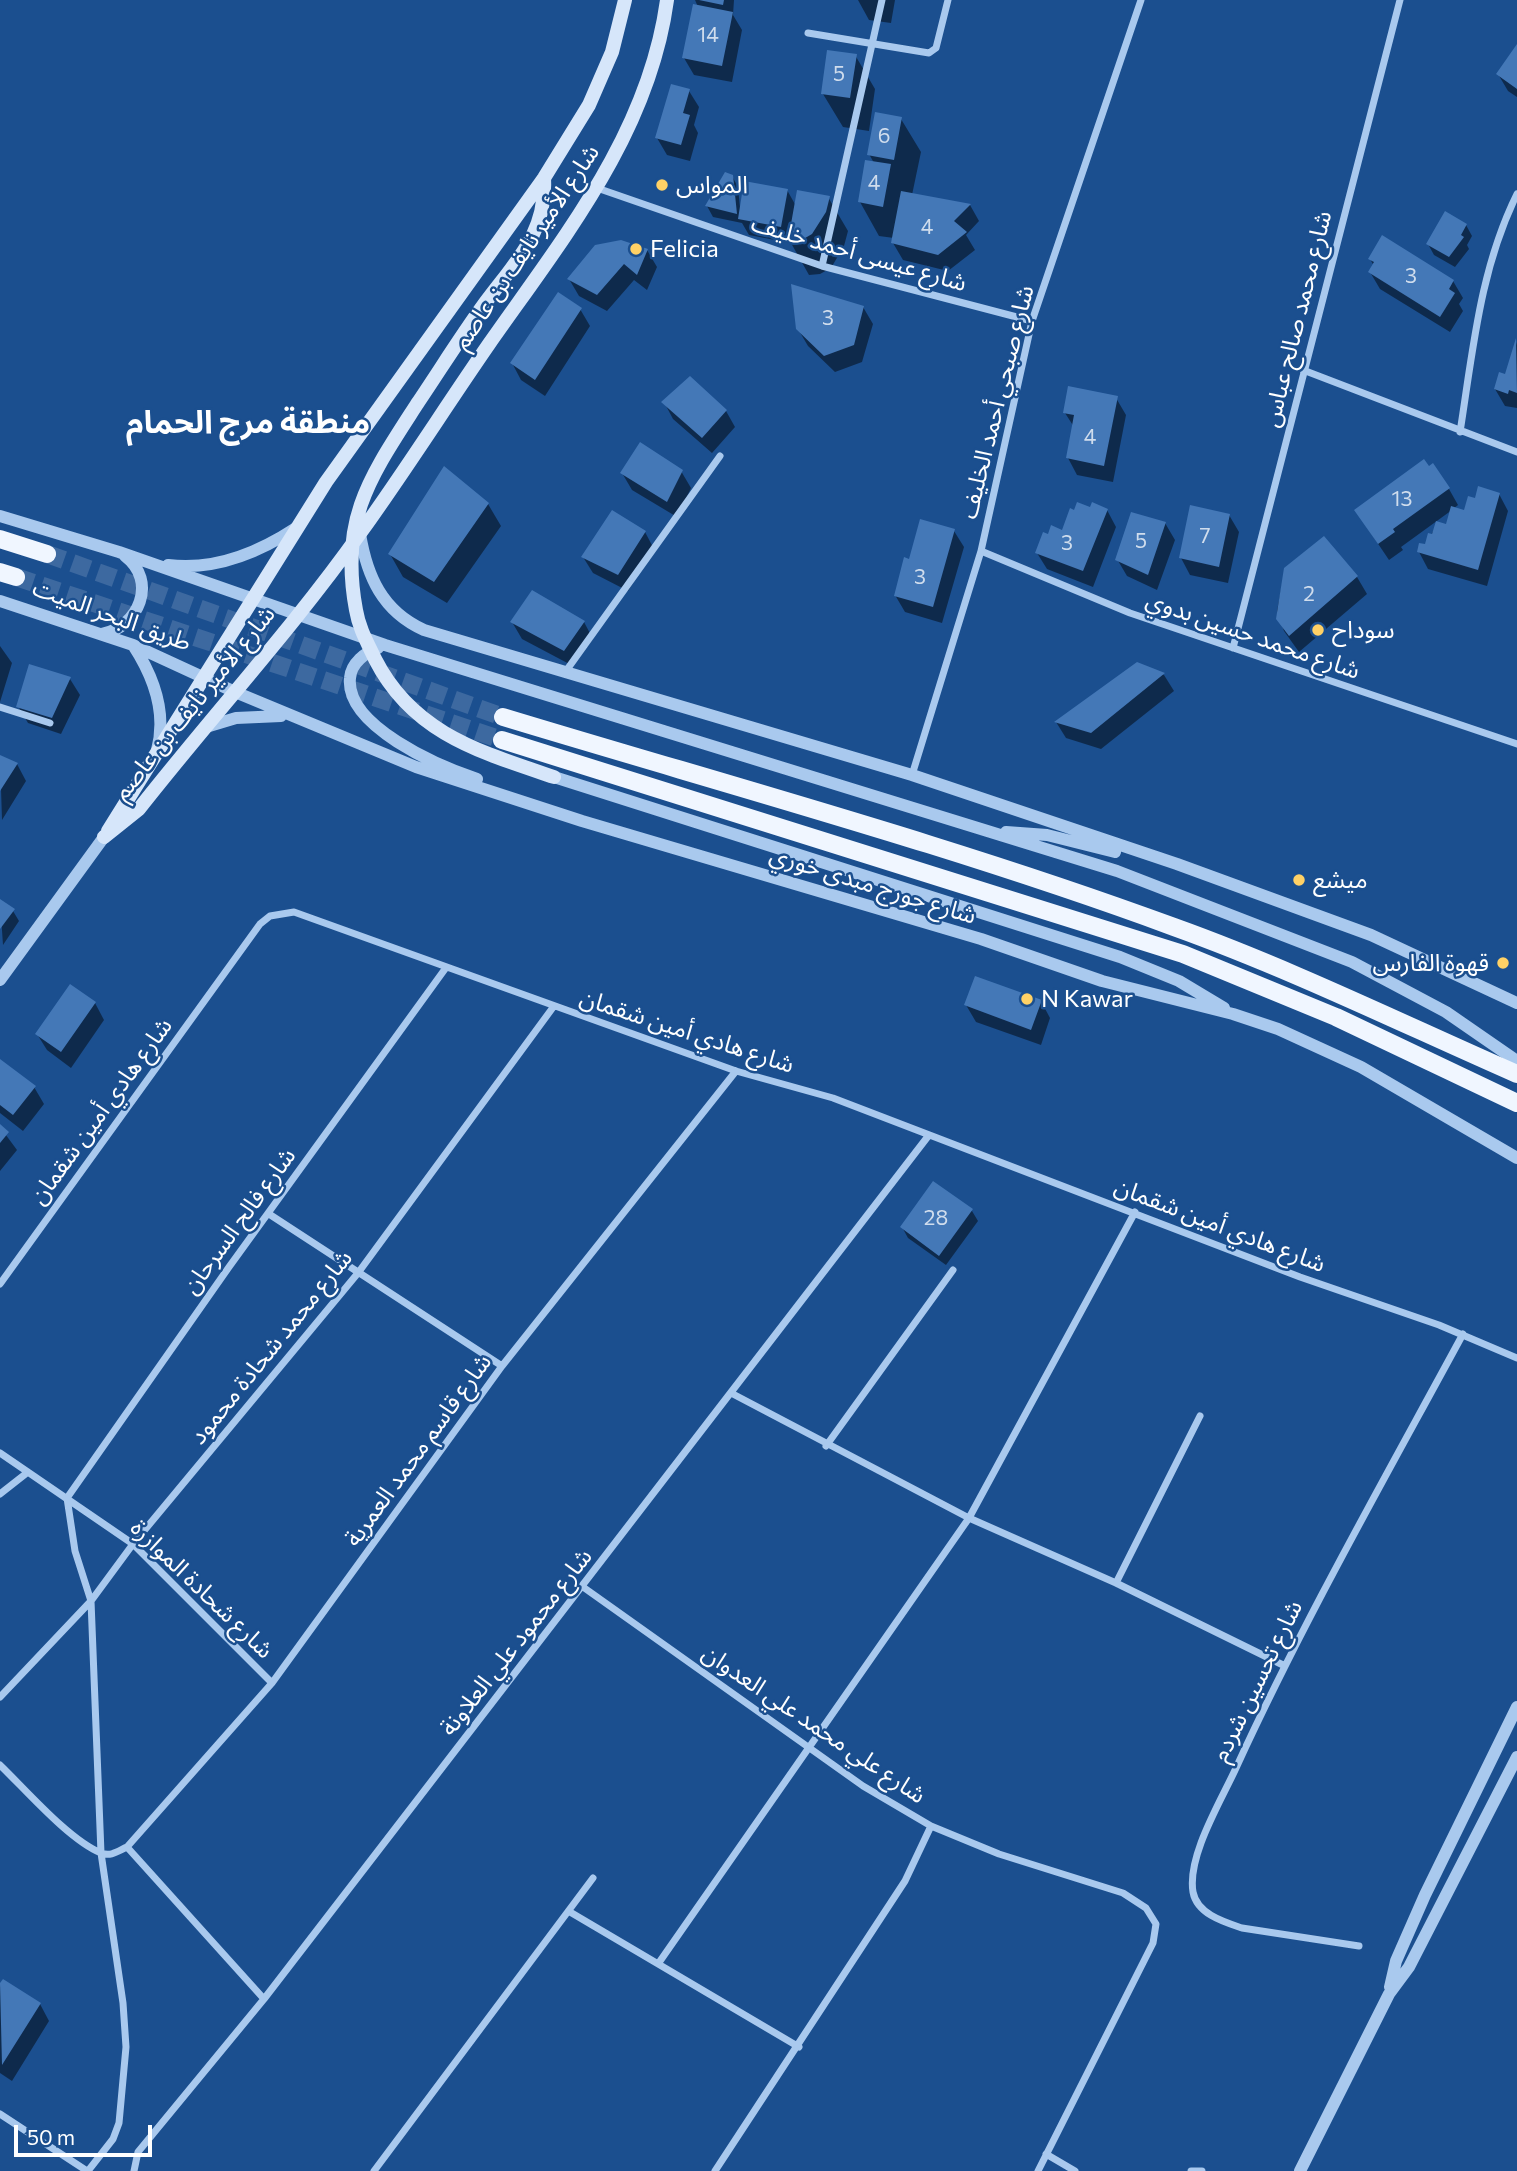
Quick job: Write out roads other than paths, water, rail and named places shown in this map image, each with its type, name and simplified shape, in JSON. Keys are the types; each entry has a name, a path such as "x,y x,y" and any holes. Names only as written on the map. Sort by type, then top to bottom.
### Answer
{"main road":[{"name":"شارع الأمير نايف بن عاصم","path":"104,837 206,677 296,528 544,178 589,105 612,52 625,0"},
{"name":"شارع الأمير نايف بن عاصم","path":"104,837 139,809 360,534 597,188 634,120 647,86 656,57 667,0"},
{"path":"544,178 543,210 532,240 470,324 378,465 359,507 351,557 352,586 358,619 382,671 395,692 413,712 452,738 554,778"},
{"path":"0,539 47,554"},
{"path":"503,717 893,835 1174,926 1300,977 1517,1074"},
{"path":"502,740 1184,954 1355,1025 1517,1102"}],"street":[{"path":"822,266 882,0"},
{"path":"808,33 933,52 948,0"},
{"name":"شارع صبحي أحمد الخليف","path":"912,775 981,551 1032,321 1141,0"},
{"name":"شارع محمد صالح عباس","path":"1233,648 1400,0"},
{"name":"شارع عيسى أحمد خليف","path":"597,188 822,266 1032,321"},
{"path":"1460,432 1482,291 1493,251 1517,194"},
{"path":"1303,370 1517,452"},
{"path":"566,671 720,456"},
{"path":"0,516 119,552 252,601 385,645 1117,871 1352,962 1446,1012 1517,1061"},
{"path":"150,563 176,566 227,561 275,542 296,528"},
{"path":"360,534 372,583 407,622 912,775 1177,864 1371,935 1517,1003"},
{"name":"شارع محمد حسين بدوي","path":"981,551 1130,613 1517,744"},
{"path":"102,634 129,622 142,595 135,567 119,552"},
{"name":"طريق البحر الميت","path":"0,601 133,645 206,677"},
{"path":"133,645 152,679 158,698 161,737 156,755"},
{"path":"385,645 366,654 350,673 349,689 353,699 370,721 437,762 583,821"},
{"name":"شارع جورج مبدى خوري","path":"206,677 235,692 416,767 583,821 981,939 1102,981 1233,1014 1335,1053 1517,1158"},
{"path":"0,707 50,723"},
{"path":"203,728 253,715 297,718"},
{"path":"554,778 1120,957 1179,981 1233,1014"},
{"path":"997,833 1040,833 1177,864"},
{"path":"0,980 104,837"},
{"name":"شارع هادي أمين شقمان","path":"0,1284 260,924 281,912 305,915 445,969 736,1071 833,1098 1300,1277 1463,1335 1517,1358"},
{"name":"شارع فالح السرحان","path":"67,1498 445,969"},
{"name":"شارع محمد شحادة محمود","path":"0,1697 91,1601 133,1544 358,1273 554,1006"},
{"name":"شارع قاسم محمد العمرية","path":"127,1847 272,1683 502,1366 736,1071"},
{"name":"شارع محمود علي العلاونة","path":"134,2171 138,2152 264,1999 929,1135"},
{"path":"658,1964 969,1518 1135,1212"},
{"path":"270,1214 502,1366"},
{"path":"826,1446 953,1270"},
{"name":"شارع تحسين شردم","path":"1359,1946 1242,1928 1206,1912 1194,1897 1193,1877 1199,1851 1283,1665 1463,1335"},
{"path":"731,1394 826,1446 969,1518 1116,1583 1283,1665"},
{"path":"1116,1583 1200,1416"},
{"name":"شارع شحادة الموازرة","path":"0,1453 133,1544 272,1683"},
{"path":"0,1494 28,1472"},
{"path":"0,2114 87,2171 113,2139 119,2123 124,2092 123,2003 101,1853 91,1601 75,1551 67,1498"},
{"name":"شارع علي محمد علي العدوان","path":"583,1587 863,1786 931,1826 905,1881 799,2047 715,2171"},
{"path":"1389,1994 1396,1961 1425,1895 1517,1707"},
{"path":"1300,2171 1389,1994 1409,1967 1517,1757"},
{"path":"0,1765 61,1824 101,1853 111,1855 127,1847 264,1999"},
{"path":"931,1826 999,1854 1123,1894 1146,1908 1156,1924 1153,1943 1038,2171"},
{"path":"374,2171 593,1878"},
{"path":"570,1912 799,2047"},
{"path":"1046,2154 1075,2171"},
{"path":"1191,2171 1202,2171"}],"tunnel":[{"path":"47,554 503,717"},
{"path":"16,577 502,740"}],"place":[{"name":"المواس","path":"662,185"},
{"name":"Felicia","path":"636,249"},
{"name":"سوداح","path":"1318,630"},
{"name":"ميشع","path":"1299,880"},
{"name":"قهوة الفارس","path":"1503,963"},
{"name":"N Kawar","path":"1027,999"}],"district":[{"name":"منطقة مرج الحمام","path":"248,422"}]}
